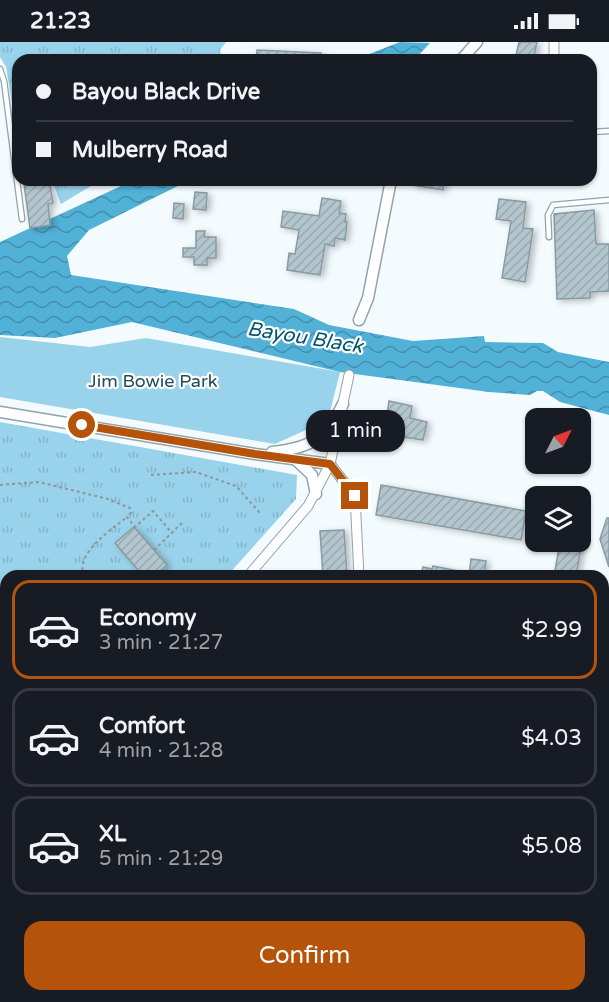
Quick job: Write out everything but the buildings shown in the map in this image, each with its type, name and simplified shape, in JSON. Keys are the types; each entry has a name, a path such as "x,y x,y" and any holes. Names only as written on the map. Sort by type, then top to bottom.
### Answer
{"street":[{"path":"466,54 477,42"},
{"path":"359,320 368,298 390,186"},
{"path":"253,570 300,518 316,494 330,464 349,375"},
{"path":"255,454 300,449 330,427 343,404"},
{"path":"0,412 330,464 355,496 359,570"},
{"path":"295,460 312,475 316,494"}],"lane":[{"path":"0,69 4,81 12,142"},
{"path":"18,186 22,219"},
{"path":"549,237 548,215 553,205 609,200"}],"path":[{"path":"151,475 196,472 236,486 260,513"},
{"path":"0,485 39,483 126,505 130,513 86,555 82,570"},
{"path":"127,517 135,527 153,511 172,532"},
{"path":"154,550 184,521"}],"green space":[{"path":"0,42 226,42 220,50 221,54 12,54 12,103 6,67 0,57"},
{"path":"54,186 91,186 61,204"},
{"name":"Jim Bowie Park","path":"0,337 90,347 146,338 340,372 328,420 275,444 0,397"},
{"path":"0,422 297,475 296,499 232,570 0,570"}],"water":[{"path":"400,42 430,43 420,54 369,54"},
{"name":"Bayou Black","path":"121,186 178,186 89,230 67,256 71,275 294,309 329,325 413,341 484,336 485,342 543,343 558,352 609,362 609,415 591,410 591,408 560,402 543,391 530,395 489,392 340,372 132,322 55,338 0,335 0,242"}],"route":[{"path":"82,425 330,464 355,496"}]}
